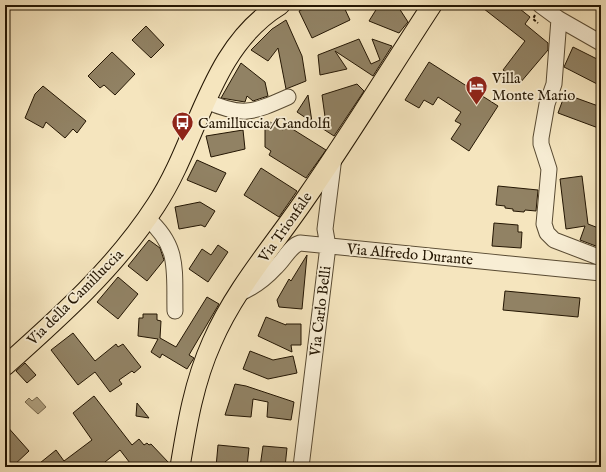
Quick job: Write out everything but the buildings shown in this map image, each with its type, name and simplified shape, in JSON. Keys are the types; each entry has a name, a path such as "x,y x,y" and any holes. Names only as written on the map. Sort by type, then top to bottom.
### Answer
{"main road":[{"name":"Via della Camilluccia","path":"9,358 90,287 147,218 174,174 220,72 239,41 255,24 280,5"},
{"name":"Via Trionfale","path":"180,467 190,406 197,378 214,336 238,294 334,156 432,5"}],"street":[{"path":"540,5 601,43"},
{"path":"559,18 554,84 547,104 541,138 542,149 549,169 544,224 547,233 554,240 601,258"},
{"path":"206,101 230,110 243,112 256,110 288,97"},
{"name":"Via Carlo Belli","path":"301,467 328,246 325,229 334,156"},
{"path":"147,218 163,234 171,249 175,311"},
{"name":"Via Alfredo Durante","path":"238,294 263,280 298,243 601,273"}],"shaded area":[{"path":"37,397 46,407 38,414 25,402 29,398 32,401"}],"place":[{"name":"Villa Monte Mario","path":"476,106"},
{"name":"Camilluccia/Gandolfi","path":"183,142"}]}
